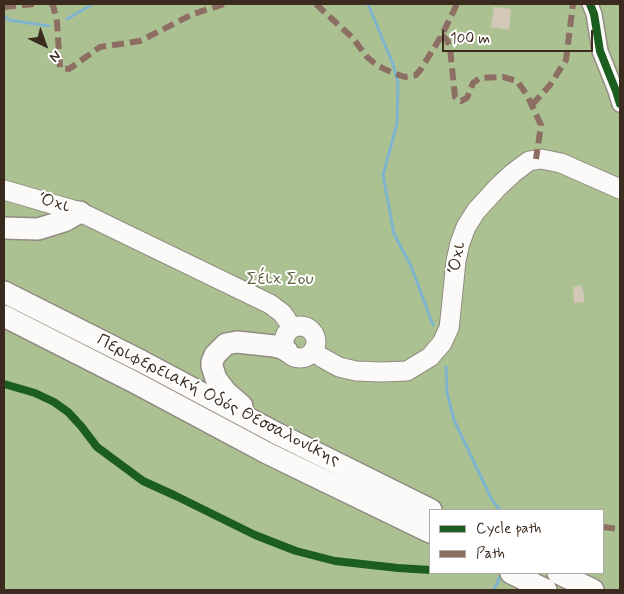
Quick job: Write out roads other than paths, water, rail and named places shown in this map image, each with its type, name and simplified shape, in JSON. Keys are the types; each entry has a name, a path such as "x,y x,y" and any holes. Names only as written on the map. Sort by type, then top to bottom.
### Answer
{"highway":[{"path":"4,228 38,229 64,221 80,212"},
{"name":"Περιφερειακή Οδός Θεσσαλονίκης","path":"4,292 430,509"},
{"name":"Περιφερειακή Οδός Θεσσαλονίκης","path":"4,316 134,382 267,453 429,532"},
{"path":"276,432 226,392 216,379 213,371 213,358 222,347 231,342 282,348 301,341"},
{"path":"513,574 539,586"},
{"path":"560,574 593,590"}],"main road":[{"name":"Όχι","path":"4,190 80,212 270,304 282,314 301,341 339,368 381,372 407,371 430,357 442,343 450,320 456,261 466,227 488,197 513,173 529,161 542,159 561,163 620,189"}],"street":[{"path":"590,4 594,14 600,51 620,104"}],"waterway":[{"path":"67,19 93,4"},
{"path":"368,4 393,64 398,83 397,124 383,175 394,234 411,266 433,325"},
{"path":"4,16 9,20 49,26"},
{"path":"446,367 447,393 454,420 492,500 499,509"},
{"path":"493,590 501,574"}],"park label":[{"name":"Σέιχ Σου","path":"280,280"}]}
